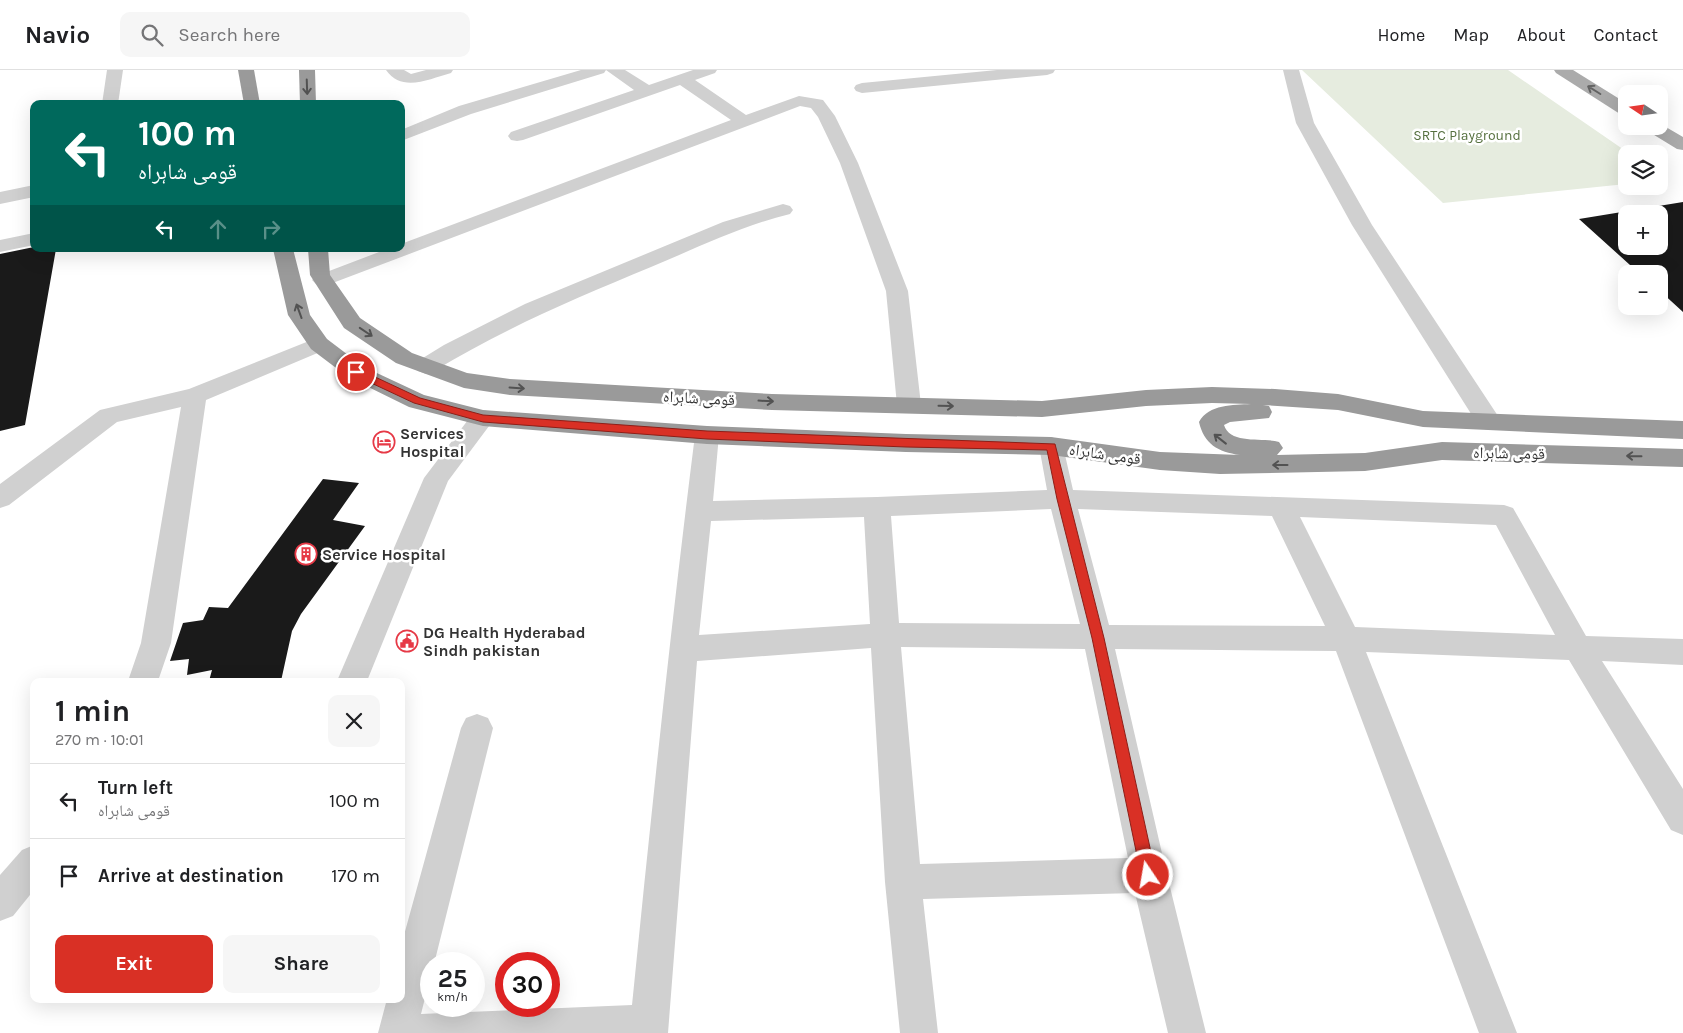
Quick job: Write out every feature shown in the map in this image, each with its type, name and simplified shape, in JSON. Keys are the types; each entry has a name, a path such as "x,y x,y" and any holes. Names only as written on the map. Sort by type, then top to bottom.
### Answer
{"highway":[{"path":"307,70 308,100"},
{"path":"252,100 254,72"},
{"path":"254,72 260,100"},
{"name":"قومی شاہراہ","path":"284,252 299,315 319,344 356,372 417,401 483,418 707,435 906,443 1051,446 1160,461 1220,465 1365,462 1442,451 1683,458"},
{"name":"قومی شاہراہ","path":"318,252 320,275 352,323 404,358 464,380 510,387 772,402 1042,408 1146,398 1212,395 1338,402 1423,419 1683,430"},
{"path":"417,401 449,374"},
{"path":"1423,419 1270,412 1225,414 1211,422 1212,432 1218,440 1230,445 1258,448 1442,451"}],"main road":[{"path":"1562,70 1618,105"},
{"path":"1590,70 1618,88"},
{"path":"1668,119 1683,128"},
{"path":"1667,135 1683,145"}],"street":[{"path":"111,100 115,70"},
{"path":"394,70 404,78 411,79 445,70"},
{"path":"405,134 465,110 598,70"},
{"path":"614,70 647,91"},
{"path":"517,136 709,70"},
{"path":"886,70 894,85"},
{"path":"862,88 894,85 934,75 1048,70"},
{"path":"1291,70 1306,123 1352,208 1489,422"},
{"path":"682,79 745,122"},
{"path":"405,249 799,101 810,101 822,107 849,163 897,291 909,406"},
{"path":"0,198 30,193"},
{"path":"426,366 464,342 569,293 742,221 783,210"},
{"path":"0,246 30,240"},
{"path":"323,280 398,252"},
{"path":"0,498 109,416 195,396 319,344"},
{"path":"144,678 156,643 195,396"},
{"path":"353,678 437,478 483,418"},
{"path":"423,1033 649,1028 683,649 707,435"},
{"path":"1051,446 1062,499 1098,638 1148,875 1187,1033"},
{"path":"698,511 877,508 1062,499 1504,515 1577,647 1683,819"},
{"path":"1280,507 1346,639 1498,1033"},
{"path":"877,508 884,635 903,882 919,1033"},
{"path":"683,649 884,635 1346,639 1683,652"},
{"path":"405,1002 477,728"},
{"path":"0,903 30,867"},
{"path":"903,882 1148,875"},
{"path":"397,1033 405,1003"}],"green space":[{"name":"SRTC Playground","path":"1302,70 1508,70 1618,146 1618,185 1443,203"}],"building":[{"path":"1683,202 1683,312 1668,298 1668,265 1630,265 1619,255 1668,255 1668,205 1665,205"},
{"path":"1618,213 1618,254 1579,219"},
{"path":"30,248 30,252 55,252 25,425 0,431 0,254"},
{"name":"Service Hospital","path":"323,479 359,483 333,520 365,526 301,614 292,631 282,678 210,678 212,670 187,675 189,659 170,661 183,623 203,620 209,607 228,608"}],"place":[{"name":"Services Hospital","path":"384,442"},
{"name":"Service Hospital","path":"306,554"},
{"name":"DG Health Hyderabad Sindh pakistan","path":"407,641"}],"route":[{"path":"356,372 417,401 483,418 707,435 906,443 1051,446 1062,499 1098,638 1148,875"}]}
